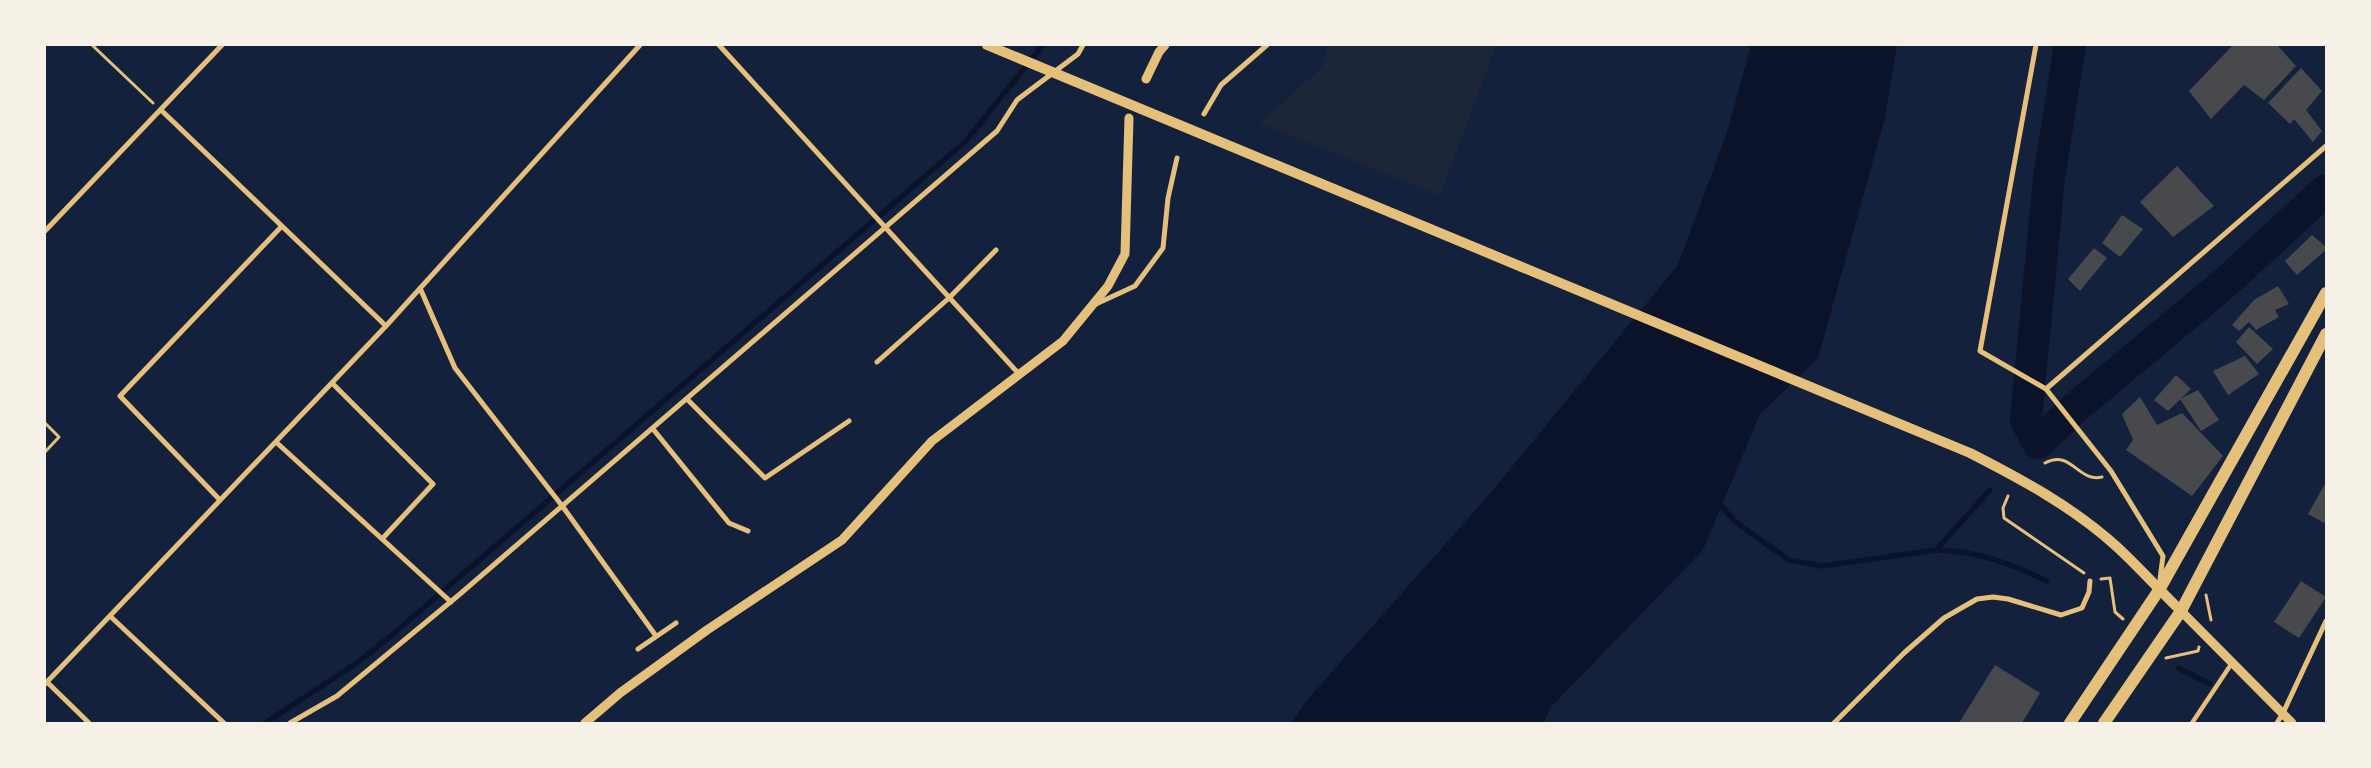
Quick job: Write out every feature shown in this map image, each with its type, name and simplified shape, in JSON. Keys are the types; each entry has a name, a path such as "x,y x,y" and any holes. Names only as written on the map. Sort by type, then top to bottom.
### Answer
{"highway":[{"path":"2070,723 2159,590 2326,293"},
{"path":"2104,723 2181,611 2326,334"}],"main road":[{"path":"988,45 1928,434 2015,475 2050,497 2115,546 2181,611"}],"street":[{"path":"45,231 222,45"},
{"path":"89,723 46,683 386,326 640,45"},
{"path":"719,45 1019,374"},
{"path":"290,723 337,696 563,507 997,131 1017,100 1078,54 1083,45"},
{"path":"1146,79 1159,52 1165,45"},
{"path":"1204,114 1221,85 1267,45"},
{"path":"2036,45 1980,351 2046,389 2111,472 2163,556 2159,590"},
{"path":"161,110 386,326"},
{"path":"585,723 620,693 707,630 842,540 932,442 1063,341 1108,286 1125,254 1129,118"},
{"path":"2046,389 2326,146"},
{"path":"1091,307 1135,286 1163,248 1168,198 1177,158"},
{"path":"220,500 120,396 282,226"},
{"path":"877,362 949,298 996,250"},
{"path":"420,288 455,368 563,507 656,636"},
{"path":"332,383 433,484 382,539"},
{"path":"687,399 765,478 849,421"},
{"path":"653,429 729,523 748,531"},
{"path":"276,442 451,602"},
{"path":"1834,723 1904,653 1960,607 1977,599 1993,597 2008,599 2061,616 2082,608 2089,592 2090,581"},
{"path":"2181,611 2292,723"},
{"path":"110,616 224,723"},
{"path":"2277,723 2326,620"},
{"path":"638,648 676,622"},
{"path":"2192,723 2232,662"}],"path":[{"path":"92,45 161,110"},
{"path":"45,423 60,437 45,452"},
{"path":"2045,462 2053,459 2063,459 2095,479 2111,472"},
{"path":"2008,496 2003,508 2004,518 2080,569 2090,581"}],"shaded area":[{"path":"1328,45 1496,45 1440,195 1260,124 1322,67"},
{"path":"1751,45 1897,45 1885,118 1818,358 1760,414 1703,550 1550,708 1544,723 1291,723 1307,700 1487,497 1678,265 1727,132"}],"building":[{"path":"2233,45 2277,45 2296,66 2264,100 2244,85 2211,119 2189,91"},
{"path":"2301,68 2322,91 2306,110 2322,131 2313,142 2294,119 2290,124 2268,103"},
{"path":"2177,166 2214,206 2173,237 2140,202"},
{"path":"2122,215 2143,229 2120,257 2102,243"},
{"path":"2312,235 2326,247 2326,250 2297,275 2285,261"},
{"path":"2094,248 2107,258 2080,291 2068,279"},
{"path":"2278,286 2289,304 2275,310 2279,317 2256,330 2249,322 2239,331 2232,325 2254,300"},
{"path":"2249,327 2273,349 2257,364 2236,342"},
{"path":"2245,356 2259,374 2228,395 2213,371"},
{"path":"2176,375 2191,389 2168,411 2154,400"},
{"path":"2198,390 2219,420 2201,431 2180,399"},
{"path":"2140,397 2157,425 2182,413 2223,456 2192,496 2126,450 2133,440 2122,414"},
{"path":"2326,482 2326,524 2308,514"},
{"path":"2301,581 2326,597 2299,638 2274,622"},
{"path":"1995,665 2040,693 2022,723 1959,723"}],"waterway":[{"path":"265,723 354,665 392,635 966,141 1043,45"},
{"path":"2070,45 2049,178 2026,420 2038,443 2075,408 2226,282 2326,190"},
{"path":"2028,451 2038,443"},
{"path":"1717,502 1737,523 1789,560 1822,566 1936,550 1990,490"},
{"path":"1936,550 1966,553 1993,559 2047,581"},
{"path":"2178,668 2210,684"}]}
